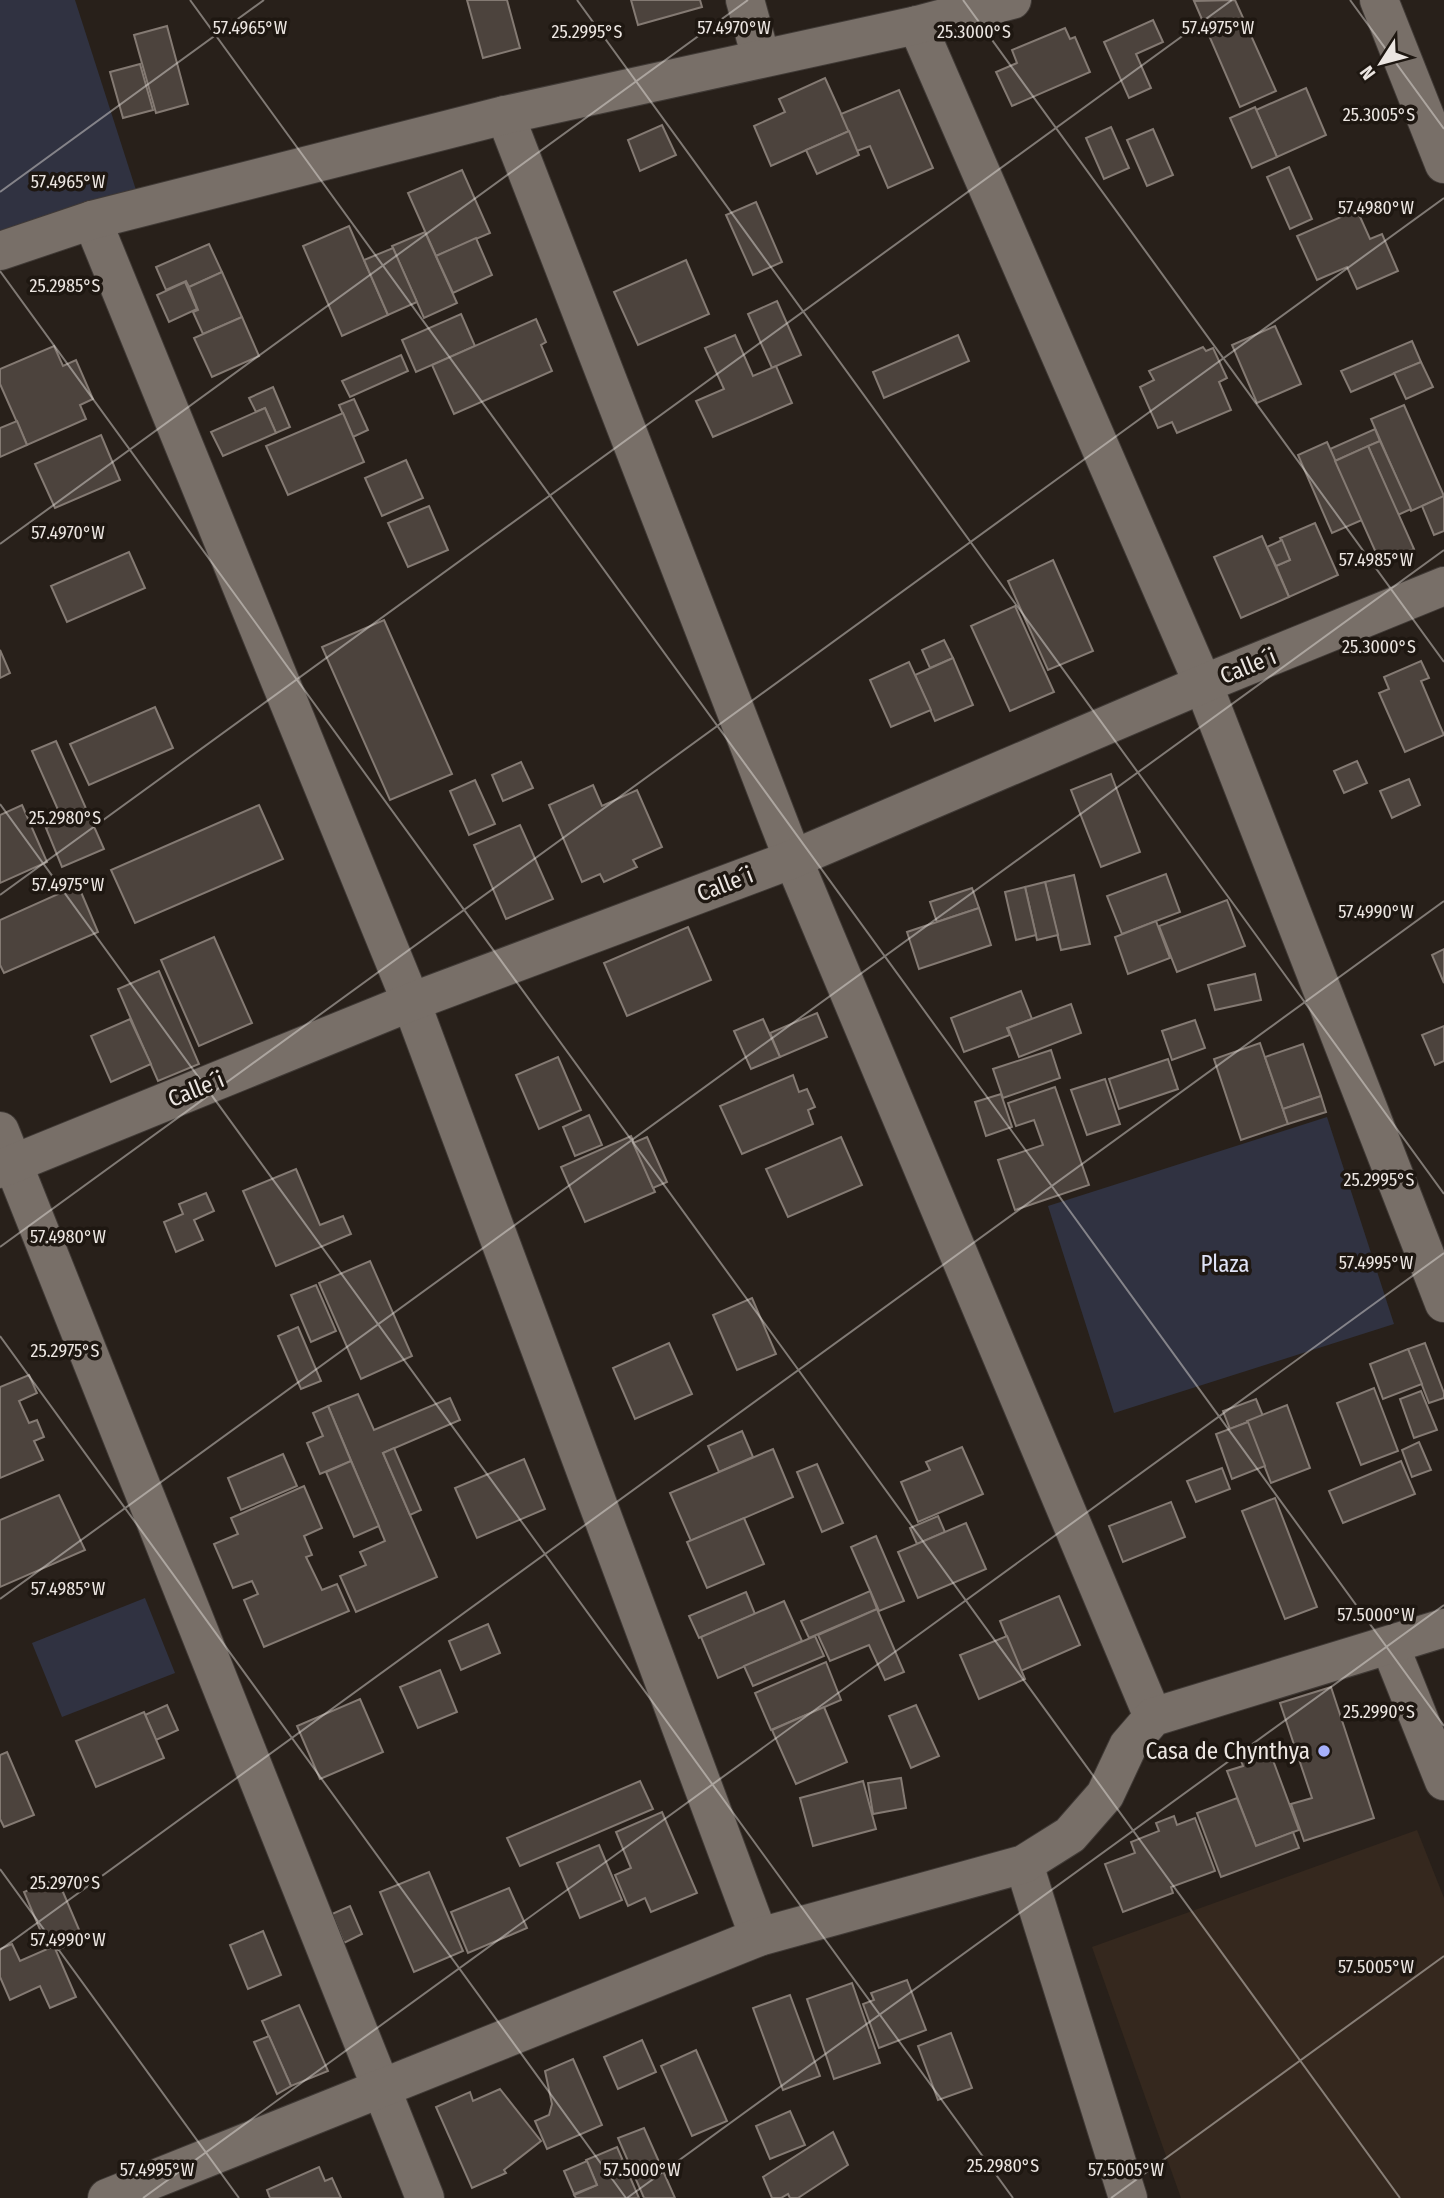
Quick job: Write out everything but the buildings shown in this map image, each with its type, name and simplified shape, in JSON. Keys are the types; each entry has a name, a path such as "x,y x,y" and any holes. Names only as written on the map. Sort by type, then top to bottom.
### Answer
{"street":[{"path":"745,0 761,58"},
{"path":"0,251 92,220 505,115 917,25 1012,0"},
{"path":"1379,0 1444,164"},
{"path":"917,25 1203,684 1444,1304"},
{"path":"505,115 793,859 1153,1717"},
{"path":"92,220 411,1002 758,1937"},
{"name":"Calle´i","path":"4,1154 793,859 1203,684 1444,586"},
{"path":"4,1154 425,2198"},
{"path":"107,2198 758,1937 1024,1864 1070,1835 1105,1795 1128,1745 1153,1717 1444,1628"},
{"path":"1390,1646 1444,1781"},
{"path":"1024,1864 1128,2198"}],"shaded area":[{"path":"1417,1830 1444,1898 1444,2198 1181,2198 1092,1947"}],"green space":[{"path":"0,0 75,0 136,190 0,233"},
{"name":"Plaza","path":"1327,1117 1394,1324 1114,1413 1048,1206"},
{"path":"145,1598 175,1673 62,1717 32,1643"}],"place":[{"name":"Casa de Chynthya","path":"1324,1751"}]}
